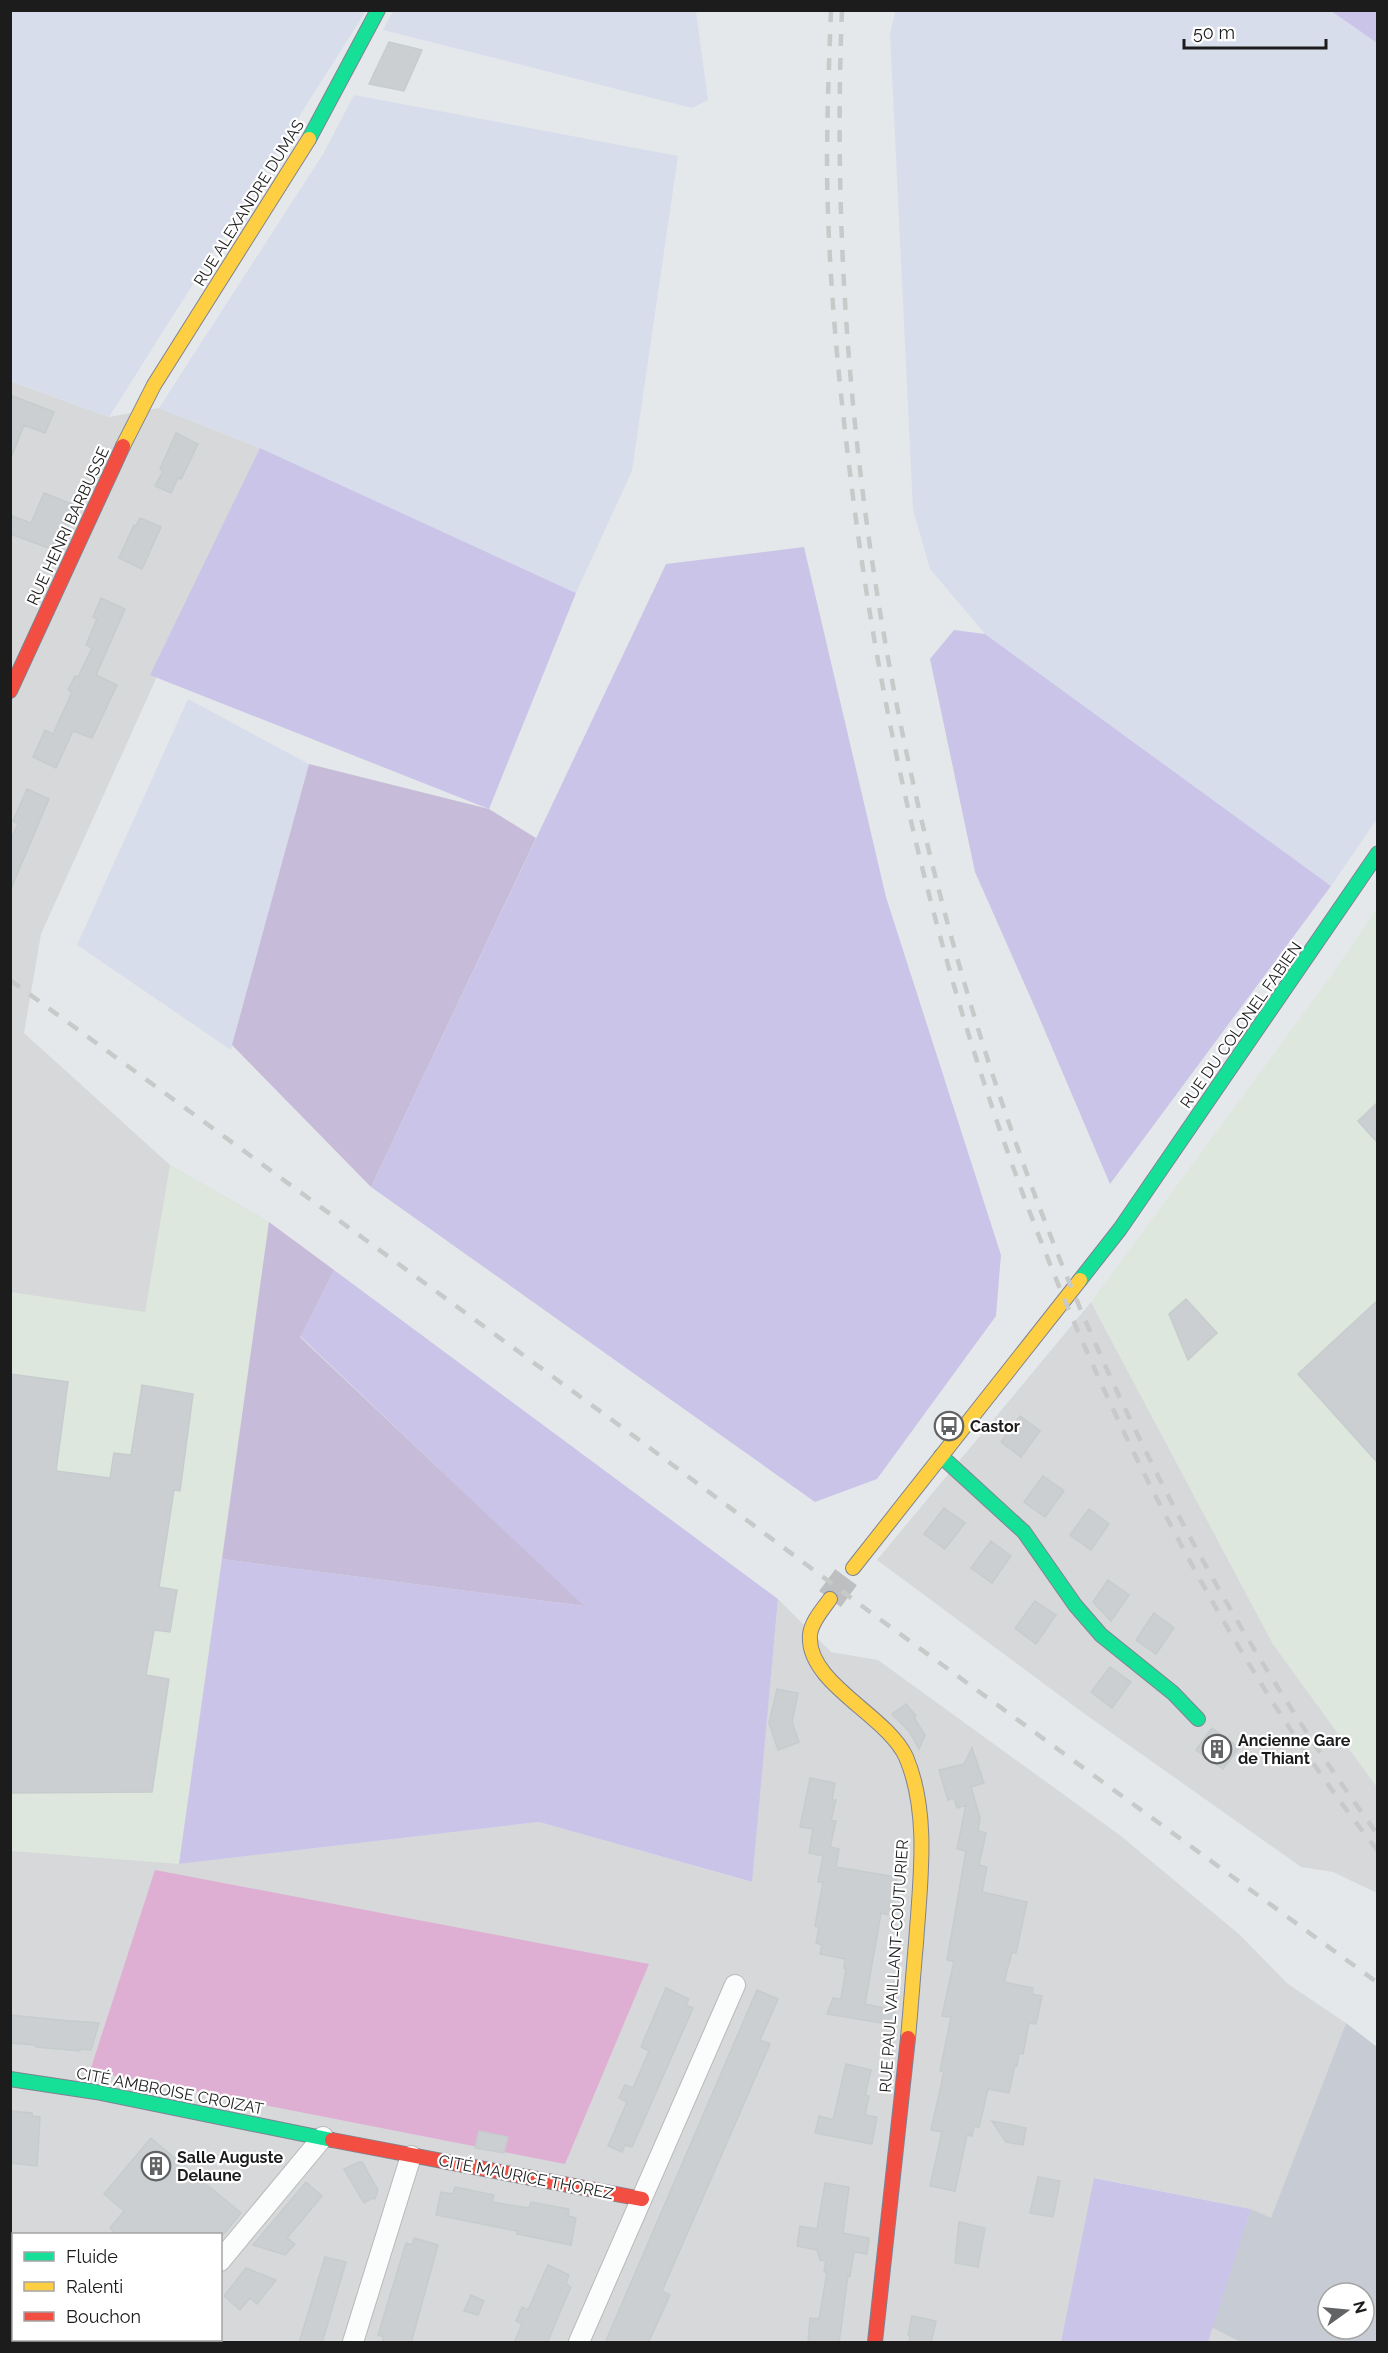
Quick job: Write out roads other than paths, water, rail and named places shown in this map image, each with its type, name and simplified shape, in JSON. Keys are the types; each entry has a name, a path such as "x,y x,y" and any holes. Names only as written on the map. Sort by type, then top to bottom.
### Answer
{"street":[{"name":"RUE ALEXANDRE DUMAS","path":"141,409 173,353 301,153 378,10"},
{"name":"RUE HENRI BARBUSSE","path":"10,691 141,409"},
{"name":"RUE DU COLONEL FABIEN","path":"940,1456 1072,1292 1130,1214 1377,853"},
{"path":"853,1568 940,1456 1024,1532 1075,1605 1101,1635 1173,1693 1198,1719"},
{"name":"RUE PAUL VAILLANT-COUTURIER","path":"830,1599 813,1626 810,1642 815,1659 829,1677 896,1740 910,1771 919,1815 920,1875 908,2042 875,2343"},
{"path":"579,2343 735,1985"},
{"name":"CITÉ AMBROISE CROIZAT","path":"10,2079 96,2092 323,2137"},
{"path":"222,2258 323,2137"},
{"name":"CITÉ MAURICE THOREZ","path":"323,2137 411,2156 642,2199"},
{"path":"354,2343 411,2156"}],"tunnel":[{"path":"830,1599 853,1568"}],"railway":[{"path":"831,10 827,148 829,246 838,364 851,481 870,612 894,743 923,872 958,1000 999,1126 1045,1251 1097,1373 1154,1493 1178,1540 1257,1678 1315,1766 1378,1851"},
{"path":"842,10 840,193 844,284 850,375 871,556 903,736 937,883 978,1029 1026,1171 1081,1311 1144,1448 1214,1581 1292,1710 1378,1835"},
{"path":"10,980 1378,1983"}],"place":[{"name":"Castor","path":"949,1426"},
{"name":"Ancienne Gare de Thiant","path":"1217,1749"},
{"name":"Salle Auguste Delaune","path":"156,2166"}]}
